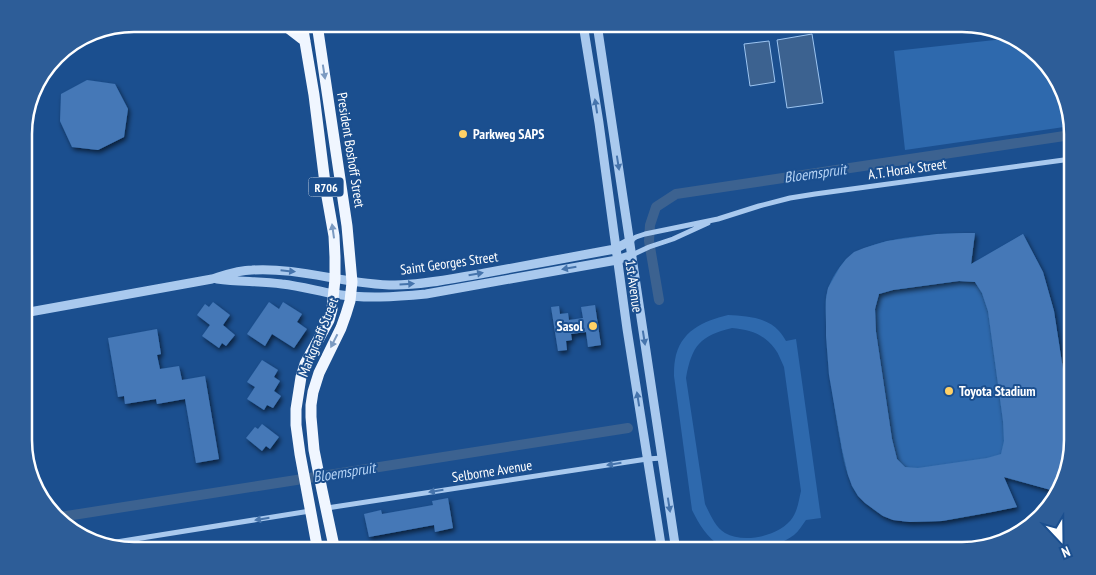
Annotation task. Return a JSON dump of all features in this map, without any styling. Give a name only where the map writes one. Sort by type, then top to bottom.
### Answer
[{"type":"main road","points":[[293,32],[305,42]]},
{"type":"main road","name":"President Boshoff Street","points":[[303,32],[334,236],[335,279]]},
{"type":"main road","name":"President Boshoff Street","points":[[320,32],[347,226],[352,282]]},
{"type":"main road","name":"Markgraaff Street","points":[[316,542],[300,454],[296,417],[297,398],[305,364],[329,320],[335,279]]},
{"type":"main road","name":"Markgraaff Street","points":[[333,542],[314,450],[311,417],[313,392],[319,373],[346,314],[352,282]]},
{"type":"street","name":"1st Avenue","points":[[584,32],[599,123],[615,249],[661,542]]},
{"type":"street","name":"1st Avenue","points":[[599,34],[675,542]]},
{"type":"street","name":"A.T. Horak Street","points":[[632,255],[718,219],[790,198],[1064,160]]},
{"type":"street","name":"A.T. Horak Street","points":[[630,242],[636,237],[645,234],[718,219]]},
{"type":"street","name":"Saint Georges Street","points":[[32,311],[212,279],[240,271],[291,271],[352,282],[396,285],[428,283],[615,249],[630,242]]},
{"type":"street","name":"Saint Georges Street","points":[[212,279],[281,284],[350,296],[396,297],[426,294],[617,260],[632,255]]},
{"type":"street","name":"Selborne Avenue","points":[[326,508],[662,458]]},
{"type":"street","points":[[119,542],[310,511]]},
{"type":"shaded area","points":[[812,34],[823,103],[787,108],[777,40]]},
{"type":"shaded area","points":[[998,40],[1007,43],[1029,58],[1046,78],[1056,95],[1063,127],[905,150],[894,51]]},
{"type":"shaded area","points":[[769,41],[775,82],[750,86],[744,44]]},
{"type":"shaded area","name":"Toyota Stadium","points":[[975,233],[972,264],[1023,234],[1043,272],[1054,311],[1064,376],[1064,440],[1062,460],[1050,490],[1004,478],[1017,507],[949,520],[912,522],[896,520],[877,513],[867,504],[855,488],[845,467],[829,368],[825,301],[833,277],[845,261],[855,253],[884,242],[935,234]]},
{"type":"shaded area","points":[[728,315],[755,318],[774,326],[786,341],[796,339],[821,518],[806,520],[794,535],[782,542],[715,542],[708,535],[692,510],[674,376],[675,362],[678,350],[687,335],[710,320]],"holes":[[[732,328],[750,331],[766,339],[776,351],[784,367],[801,491],[796,511],[787,524],[762,536],[742,538],[721,530],[705,504],[686,378],[691,357],[699,344],[705,339]]]},
{"type":"building","points":[[87,80],[115,84],[128,109],[124,137],[98,150],[72,147],[60,121],[61,94]]},
{"type":"building","name":"Toyota Stadium","points":[[975,233],[971,264],[1023,234],[1043,272],[1054,311],[1064,376],[1064,440],[1062,460],[1051,490],[1004,477],[1017,507],[942,521],[910,522],[893,520],[883,516],[858,496],[848,475],[829,375],[826,299],[828,288],[846,259],[854,252],[887,241],[937,234]],"holes":[[[959,281],[975,282],[982,293],[988,311],[1003,421],[1004,441],[1001,454],[987,458],[918,468],[905,467],[897,459],[892,439],[876,332],[875,309],[879,294],[893,290]]]},
{"type":"building","points":[[213,302],[230,315],[223,325],[235,335],[226,346],[222,343],[219,348],[202,336],[210,325],[197,315],[205,304],[209,307]]},
{"type":"building","points":[[269,302],[279,309],[283,302],[302,314],[297,322],[307,329],[294,348],[272,334],[265,346],[247,334]]},
{"type":"building","points":[[595,305],[601,345],[588,347],[586,332],[571,334],[572,340],[566,341],[567,350],[558,351],[551,307],[559,306],[560,314],[568,313],[569,320],[583,318],[581,307]]},
{"type":"building","points":[[157,329],[161,354],[157,355],[160,369],[179,366],[182,380],[205,376],[219,459],[196,463],[185,399],[157,404],[156,399],[125,404],[124,396],[118,397],[108,338]]},
{"type":"building","points":[[262,360],[278,370],[274,377],[280,381],[274,391],[281,396],[273,408],[267,405],[264,410],[247,399],[255,387],[247,382]]},
{"type":"building","points":[[262,424],[279,437],[270,449],[266,446],[262,451],[246,438],[255,427],[258,429]]},
{"type":"building","points":[[448,498],[453,528],[435,532],[434,525],[369,537],[364,514],[381,510],[382,514],[433,505],[432,501]]},
{"type":"waterway","name":"Bloemspruit","points":[[659,300],[649,241],[650,225],[656,207],[676,194],[1064,136]]},
{"type":"waterway","name":"Bloemspruit","points":[[66,516],[628,428]]},
{"type":"place","name":"Parkweg SAPS","points":[[463,134]]},
{"type":"place","name":"Sasol","points":[[593,326]]},
{"type":"place","name":"Toyota Stadium","points":[[949,391]]}]
